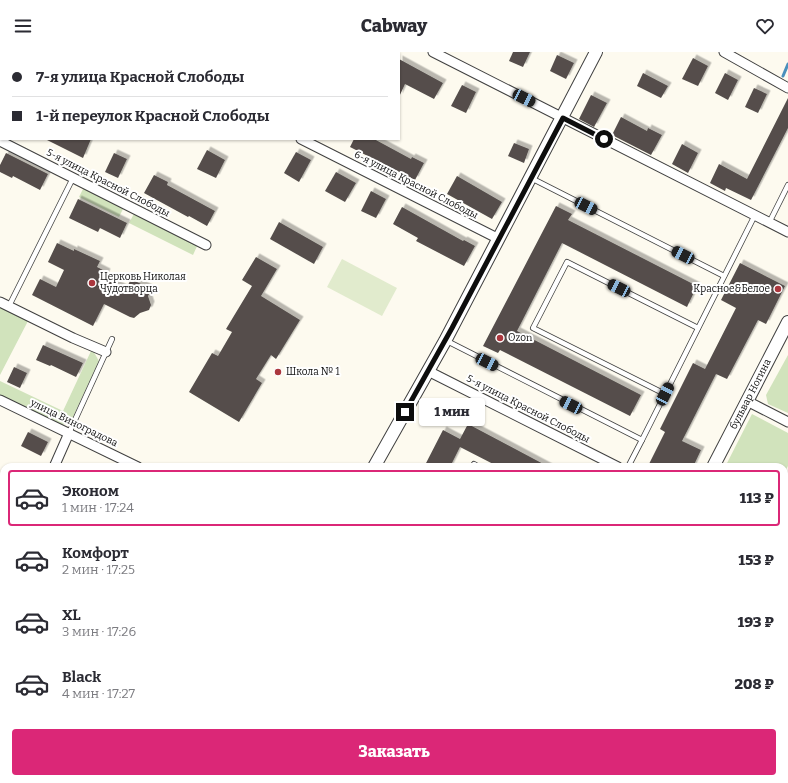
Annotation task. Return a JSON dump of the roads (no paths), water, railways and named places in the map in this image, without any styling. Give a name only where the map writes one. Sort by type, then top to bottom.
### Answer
[{"type":"street","points":[[433,52],[788,232]]},
{"type":"street","points":[[376,463],[445,341],[563,118],[596,52]]},
{"type":"street","points":[[724,52],[788,88]]},
{"type":"street","name":"6-я улица Красной Слободы","points":[[302,140],[499,239]]},
{"type":"street","name":"5-я улица Красной Слободы","points":[[0,141],[206,245]]},
{"type":"street","points":[[0,302],[73,338],[106,352]]},
{"type":"street","name":"бульвар Ногина","points":[[716,463],[788,322]]},
{"type":"street","name":"5-я улица Красной Слободы","points":[[428,371],[610,463]]},
{"type":"street","name":"улица Виноградова","points":[[0,400],[130,463]]},
{"type":"street","points":[[748,401],[788,422]]},
{"type":"street","points":[[56,463],[69,433]]},
{"type":"lane","points":[[9,306],[73,178]]},
{"type":"lane","points":[[531,178],[724,276]]},
{"type":"lane","points":[[769,222],[788,185]]},
{"type":"lane","points":[[630,463],[755,216]]},
{"type":"lane","points":[[665,394],[533,328],[553,288],[567,262],[698,328]]},
{"type":"lane","points":[[69,433],[112,339]]},
{"type":"lane","points":[[445,341],[642,440]]},
{"type":"waterway","points":[[783,76],[788,64]]},
{"type":"place","name":"Церковь Николая Чудотворца","points":[[92,283]]},
{"type":"place","name":"Красное&Белое","points":[[778,289]]},
{"type":"place","name":"Ozon","points":[[500,338]]},
{"type":"place","name":"Школа № 1","points":[[278,372]]}]
